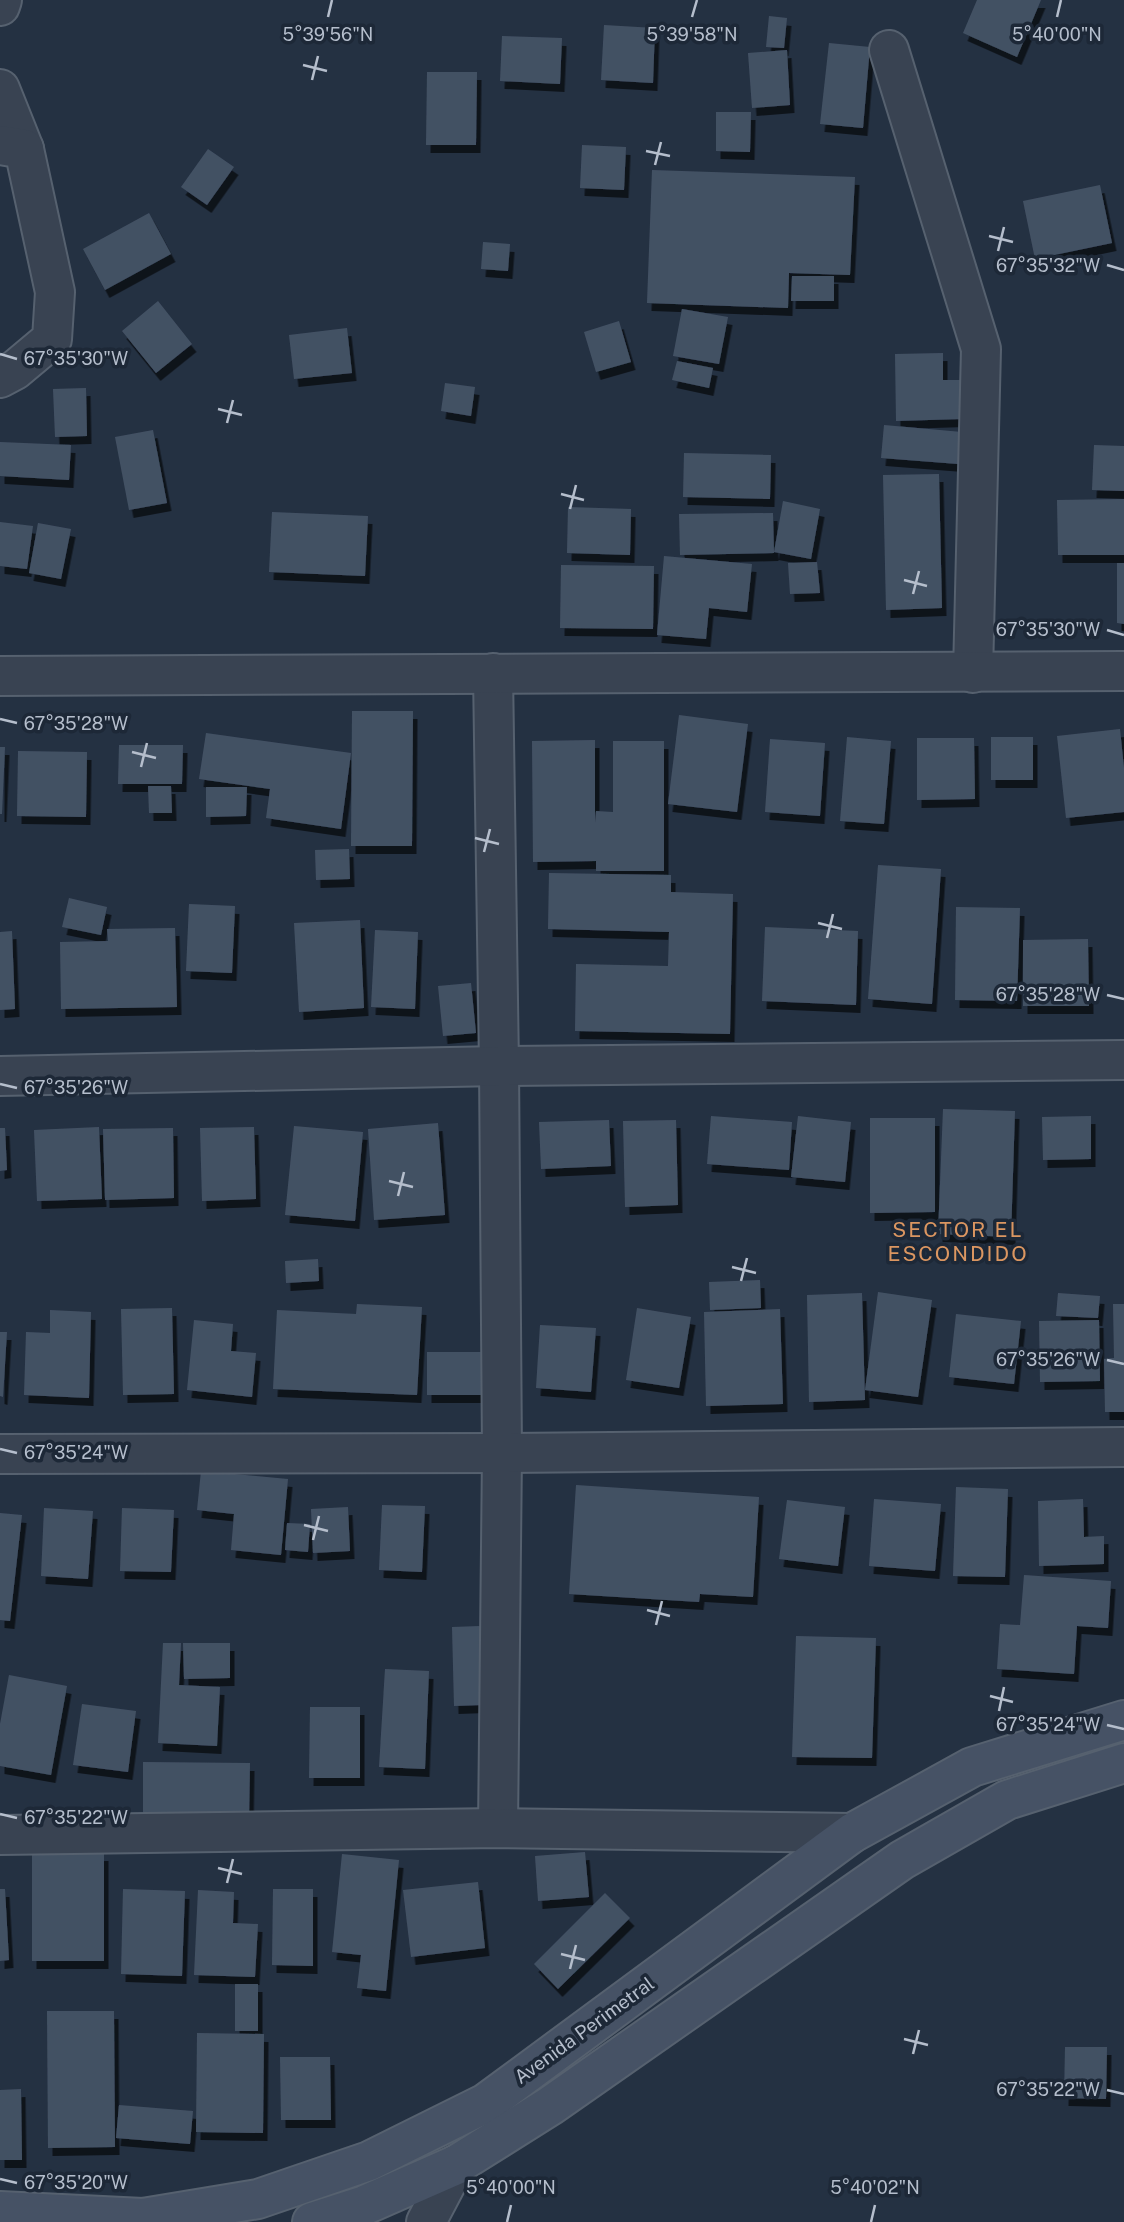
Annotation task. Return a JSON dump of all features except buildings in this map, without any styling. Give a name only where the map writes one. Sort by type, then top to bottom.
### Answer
[{"type":"main road","name":"Avenida Perimetral","points":[[0,2211],[143,2218],[258,2199],[369,2161],[486,2103],[852,1833],[972,1768],[1124,1720]]},
{"type":"main road","points":[[312,2222],[365,2205],[456,2165],[561,2099],[902,1860],[1007,1800],[1124,1763]]},
{"type":"street","points":[[0,6],[2,0]]},
{"type":"street","points":[[889,50],[981,349],[973,673]]},
{"type":"street","points":[[0,89],[12,147],[55,292],[52,339],[15,370],[0,378]]},
{"type":"street","points":[[0,676],[1124,671]]},
{"type":"street","points":[[493,673],[502,1453],[498,1828]]},
{"type":"street","points":[[0,1076],[499,1066],[1124,1059]]},
{"type":"street","points":[[0,1454],[502,1453],[1124,1447]]},
{"type":"street","points":[[0,1835],[498,1828],[852,1833]]},
{"type":"street","points":[[426,2222],[456,2165]]},
{"type":"district","name":"SECTOR EL ESCONDIDO","points":[[958,1241]]}]
